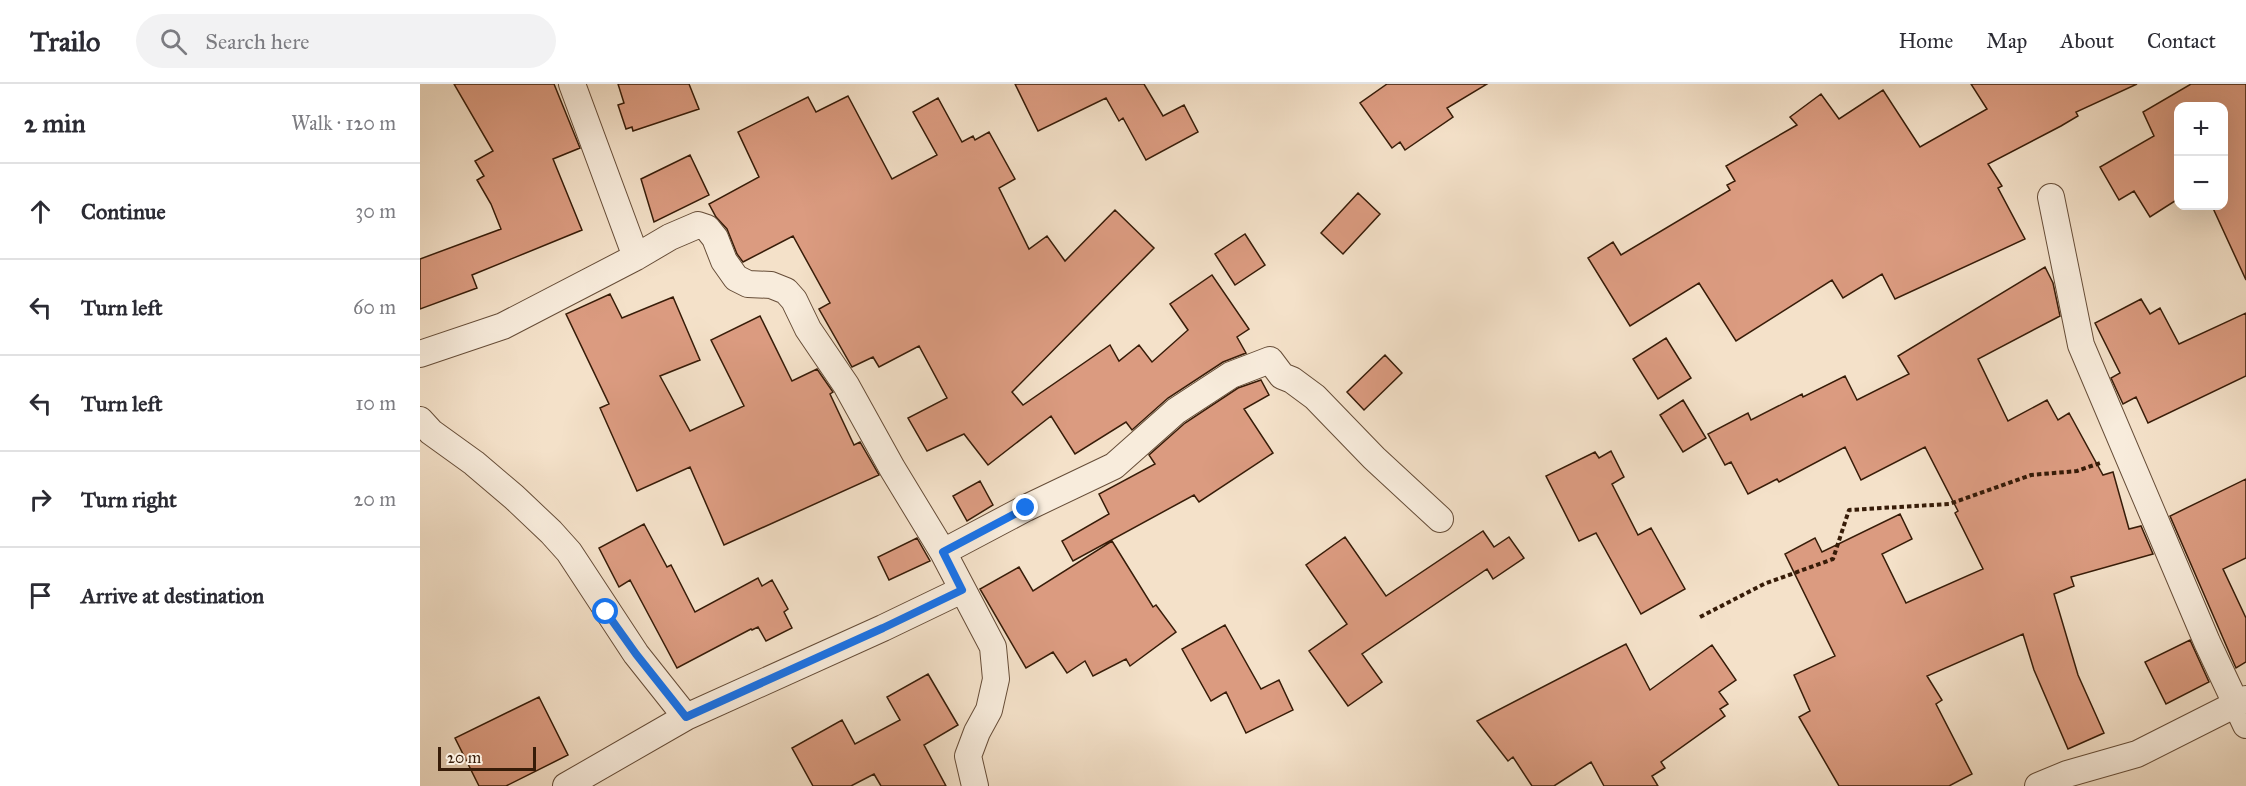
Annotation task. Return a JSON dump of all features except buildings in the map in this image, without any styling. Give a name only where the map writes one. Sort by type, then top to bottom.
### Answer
[{"type":"street","points":[[572,84],[636,257]]},
{"type":"street","points":[[2038,786],[2067,774],[2137,754],[2243,709],[2207,642],[2081,345],[2051,197]]},
{"type":"street","points":[[420,354],[503,326],[670,237],[698,225],[703,226],[715,238],[724,261],[736,278],[748,284],[771,285],[786,291],[794,300],[808,329],[846,385],[892,468],[943,552],[993,647],[996,679],[989,710],[968,756],[975,786]]},
{"type":"street","points":[[943,552],[1026,508],[1114,466],[1176,411],[1231,375],[1270,360],[1282,376],[1292,380],[1315,397],[1374,458],[1440,519]]},
{"type":"street","points":[[420,420],[431,432],[514,497],[569,552],[606,612],[686,717]]},
{"type":"street","points":[[566,786],[686,717],[962,590]]},
{"type":"path","points":[[1700,617],[1764,584],[1833,559],[1849,510],[1949,504],[2031,475],[2077,471],[2102,463],[2130,459]]},
{"type":"route","points":[[606,612],[686,717],[962,590],[943,552],[1026,508]]}]
